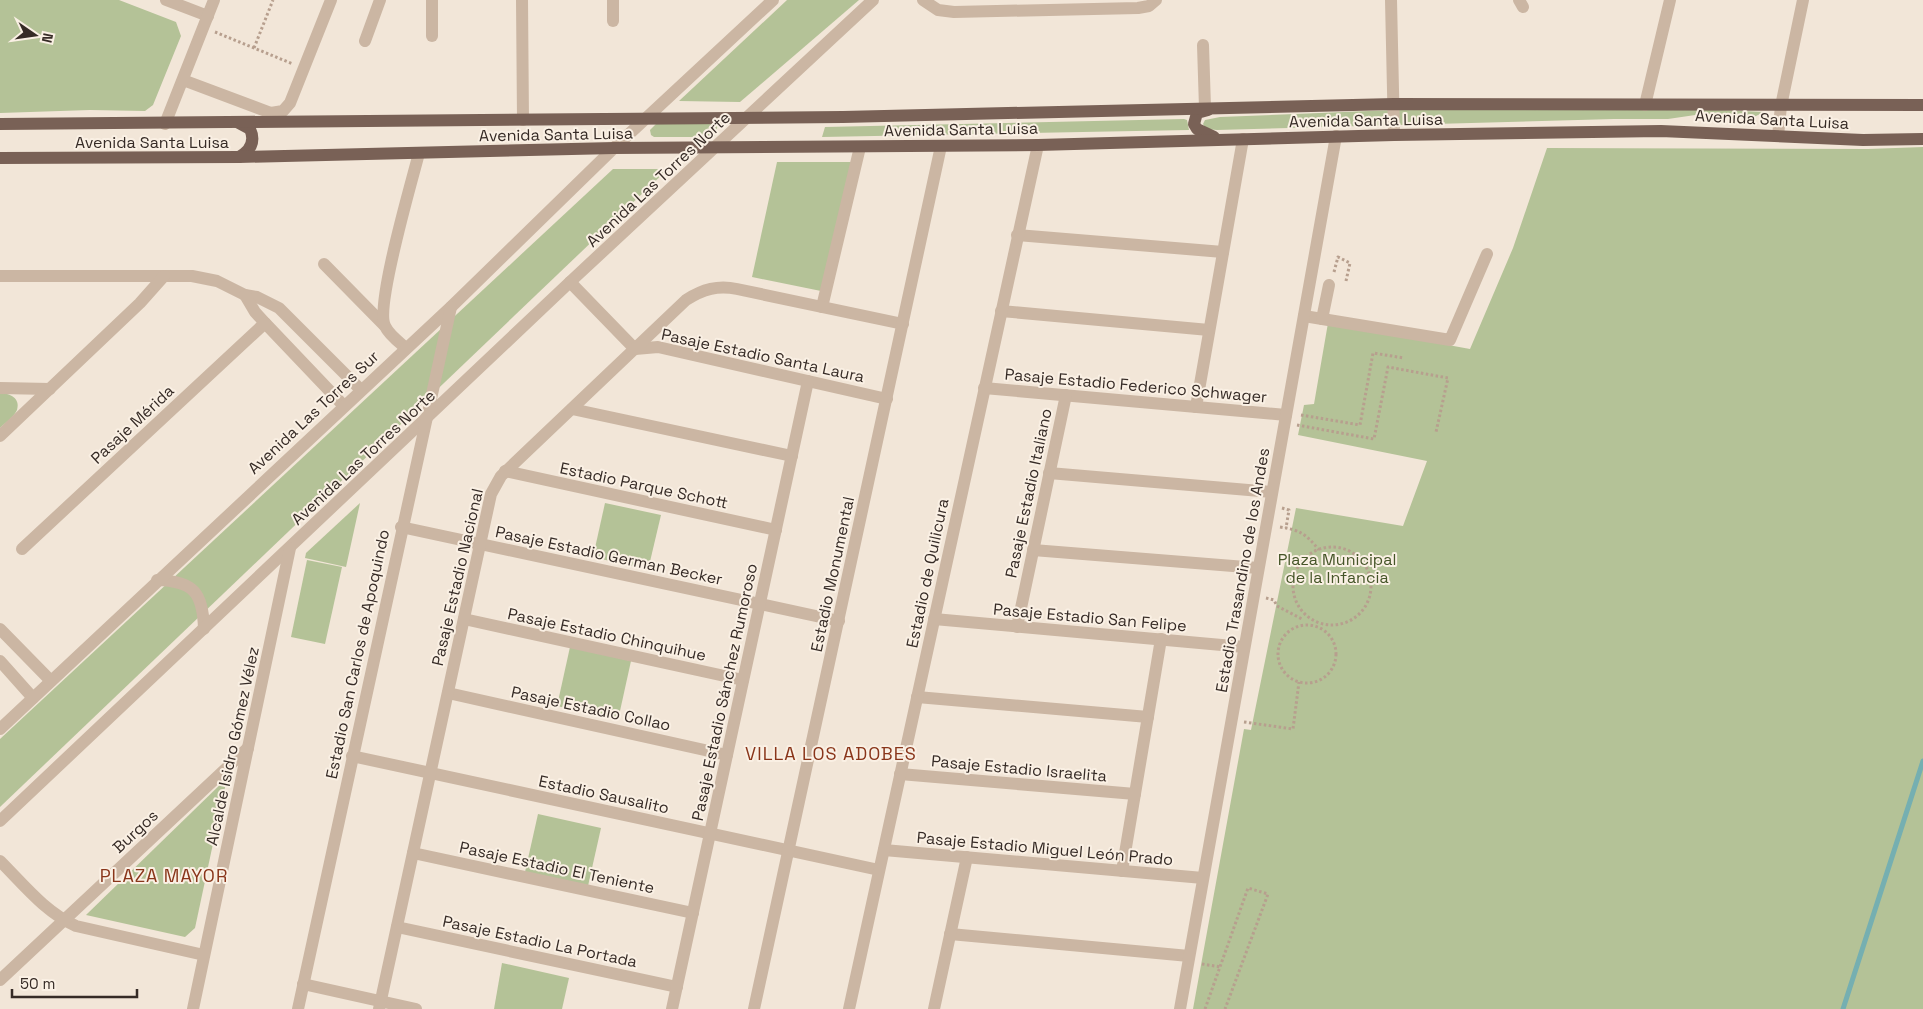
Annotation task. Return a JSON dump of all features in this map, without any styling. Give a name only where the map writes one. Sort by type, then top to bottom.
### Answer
[{"type":"main road","name":"Avenida Santa Luisa","points":[[0,124],[853,117],[1394,104],[1923,106]]},
{"type":"main road","points":[[1212,108],[1197,113],[1194,124],[1198,130],[1219,139]]},
{"type":"main road","points":[[237,122],[250,128],[253,142],[249,150],[238,158]]},
{"type":"main road","name":"Avenida Santa Luisa","points":[[0,158],[238,158],[614,148],[713,149],[1038,145],[1336,136],[1661,131],[1863,140],[1923,139]]},
{"type":"street","points":[[166,0],[205,22]]},
{"type":"street","points":[[165,124],[214,0]]},
{"type":"street","points":[[182,80],[271,113],[284,110],[290,103],[331,0]]},
{"type":"street","points":[[365,41],[380,0]]},
{"type":"street","points":[[432,0],[432,36]]},
{"type":"street","points":[[522,0],[523,120]]},
{"type":"street","points":[[613,0],[613,21]]},
{"type":"street","name":"Avenida Las Torres Sur","points":[[0,729],[157,580],[451,307],[614,148],[773,0]]},
{"type":"street","name":"Avenida Las Torres Norte","points":[[0,821],[570,282],[749,118],[873,0]]},
{"type":"street","points":[[923,0],[931,6],[946,12],[1138,8],[1149,6],[1156,0]]},
{"type":"street","points":[[1004,11],[1015,0]]},
{"type":"street","points":[[1392,0],[1394,135]]},
{"type":"street","points":[[1645,105],[1670,0]]},
{"type":"street","points":[[1778,136],[1781,106],[1803,0]]},
{"type":"street","points":[[1202,45],[1212,108]]},
{"type":"street","name":"Estadio Trasandino de los Andes","points":[[1180,1009],[1336,136]]},
{"type":"street","points":[[1196,407],[1243,139]]},
{"type":"street","name":"Estadio de Quilicura","points":[[849,1009],[1000,311],[1038,145]]},
{"type":"street","name":"Estadio Monumental","points":[[754,1009],[941,146]]},
{"type":"street","points":[[822,307],[860,147]]},
{"type":"street","points":[[384,325],[383,311],[386,282],[419,153]]},
{"type":"street","points":[[1017,235],[1223,252]]},
{"type":"street","points":[[1304,316],[1450,340],[1487,254]]},
{"type":"street","points":[[324,264],[406,348]]},
{"type":"street","points":[[0,276],[201,276],[217,281],[245,295],[257,297],[279,308],[361,390]]},
{"type":"street","points":[[0,436],[140,303],[164,276]]},
{"type":"street","points":[[570,282],[635,349]]},
{"type":"street","points":[[1322,319],[1329,285]]},
{"type":"street","name":"Pasaje Estadio Nacional","points":[[380,1005],[491,494],[497,482],[505,472],[686,300],[707,289],[732,288],[903,324]]},
{"type":"street","points":[[245,295],[255,312],[344,406]]},
{"type":"street","name":"Estadio San Carlos de Apoquindo","points":[[298,1009],[451,307]]},
{"type":"street","points":[[1000,311],[1209,330]]},
{"type":"street","name":"Pasaje Mérida","points":[[22,549],[265,323]]},
{"type":"street","name":"Pasaje Estadio Santa Laura","points":[[635,349],[658,348],[887,399]]},
{"type":"street","name":"Pasaje Estadio Sánchez Rumoroso","points":[[672,1009],[808,381]]},
{"type":"street","points":[[0,388],[50,388]]},
{"type":"street","name":"Pasaje Estadio Federico Schwager","points":[[984,388],[1196,407],[1285,419]]},
{"type":"street","name":"Pasaje Estadio Italiano","points":[[1017,627],[1066,395]]},
{"type":"street","points":[[572,409],[792,456]]},
{"type":"street","name":"Estadio Parque Schott","points":[[505,472],[776,530]]},
{"type":"street","points":[[1049,473],[1272,492]]},
{"type":"street","name":"Pasaje Estadio German Becker","points":[[402,527],[839,621]]},
{"type":"street","name":"Alcalde Isidro Gómez Vélez","points":[[193,1009],[290,548]]},
{"type":"street","points":[[1033,550],[1258,568]]},
{"type":"street","points":[[157,580],[184,584],[195,592],[201,604],[204,629]]},
{"type":"street","name":"Pasaje Estadio San Felipe","points":[[934,619],[1244,647]]},
{"type":"street","name":"Pasaje Estadio Chinquihue","points":[[464,620],[743,680]]},
{"type":"street","points":[[1,630],[50,681]]},
{"type":"street","points":[[1122,871],[1160,640]]},
{"type":"street","points":[[0,661],[33,698]]},
{"type":"street","name":"Pasaje Estadio Collao","points":[[448,693],[727,755]]},
{"type":"street","points":[[917,697],[1148,717]]},
{"type":"street","name":"Burgos","points":[[0,980],[248,748]]},
{"type":"street","name":"Estadio Sausalito","points":[[352,756],[879,870]]},
{"type":"street","name":"Pasaje Estadio Israelita","points":[[900,774],[1135,794]]},
{"type":"street","name":"Pasaje Estadio Miguel León Prado","points":[[884,850],[1203,878]]},
{"type":"street","name":"Pasaje Estadio El Teniente","points":[[413,853],[693,913]]},
{"type":"street","points":[[934,1009],[968,857]]},
{"type":"street","points":[[0,861],[48,909],[63,920],[89,930],[204,955]]},
{"type":"street","name":"Pasaje Estadio La Portada","points":[[397,927],[677,987]]},
{"type":"street","points":[[950,934],[1189,959]]},
{"type":"street","points":[[303,984],[380,1005],[416,1009]]},
{"type":"path","points":[[254,48],[273,0]]},
{"type":"path","points":[[205,22],[254,48],[304,68]]},
{"type":"path","points":[[1334,272],[1338,257],[1350,263],[1346,281]]},
{"type":"path","points":[[1302,415],[1360,425],[1373,353],[1404,358]]},
{"type":"path","points":[[1285,419],[1374,439],[1388,367],[1448,378],[1436,432]]},
{"type":"path","points":[[1266,525],[1300,532],[1309,538],[1319,550]]},
{"type":"path","points":[[1326,547],[1338,547],[1349,550],[1359,557],[1366,567],[1370,578],[1371,590],[1368,601],[1362,611],[1342,624],[1318,622],[1304,612],[1296,600],[1294,577],[1306,558],[1326,547]]},
{"type":"path","points":[[1254,596],[1274,600],[1277,606],[1302,618]]},
{"type":"path","points":[[1300,626],[1304,612]]},
{"type":"path","points":[[1326,632],[1330,624]]},
{"type":"path","points":[[1300,626],[1316,627],[1326,632],[1334,645],[1334,662],[1330,670],[1316,681],[1308,683],[1299,682],[1285,673],[1281,666],[1278,650],[1285,634],[1300,626]]},
{"type":"path","points":[[1231,720],[1293,729],[1299,682]]},
{"type":"path","points":[[1206,1009],[1248,888],[1268,894],[1225,1009]]},
{"type":"path","points":[[1189,959],[1221,967]]},
{"type":"green space","points":[[0,0],[119,0],[176,22],[181,36],[153,105],[145,111],[90,110],[0,113]]},
{"type":"green space","points":[[787,0],[859,0],[740,102],[679,101]]},
{"type":"green space","points":[[1418,109],[1719,110],[1764,112],[1754,117],[1702,114],[1668,119],[1217,130],[1206,129],[1203,124],[1205,120],[1220,117]]},
{"type":"green space","points":[[1187,120],[1189,130],[822,137],[825,127]]},
{"type":"green space","points":[[657,123],[718,124],[715,136],[654,137],[651,135],[650,130]]},
{"type":"green space","name":"Plaza Municipal de la Infancia","points":[[1923,147],[1923,1009],[1193,1009],[1244,729],[1251,730],[1296,508],[1403,526],[1427,461],[1298,435],[1304,405],[1314,404],[1328,323],[1470,349],[1513,248],[1547,148],[1868,149]]},
{"type":"green space","points":[[777,162],[851,162],[821,291],[752,277]]},
{"type":"green space","points":[[613,169],[668,169],[0,807],[0,739]]},
{"type":"green space","points":[[0,393],[7,394],[16,399],[18,406],[14,415],[0,428]]},
{"type":"green space","points":[[360,503],[346,567],[305,558],[306,553]]},
{"type":"green space","points":[[605,503],[661,515],[648,570],[593,557]]},
{"type":"green space","points":[[307,560],[342,567],[325,644],[291,637]]},
{"type":"green space","points":[[570,647],[631,661],[618,720],[557,706]]},
{"type":"green space","points":[[227,778],[195,928],[185,937],[86,915]]},
{"type":"green space","points":[[538,814],[601,828],[588,886],[525,872]]},
{"type":"green space","points":[[502,963],[569,978],[562,1009],[494,1009]]},
{"type":"waterway","points":[[1843,1009],[1923,761]]},
{"type":"district","name":"VILLA LOS ADOBES","points":[[831,754]]},
{"type":"district","name":"PLAZA MAYOR","points":[[164,876]]}]
